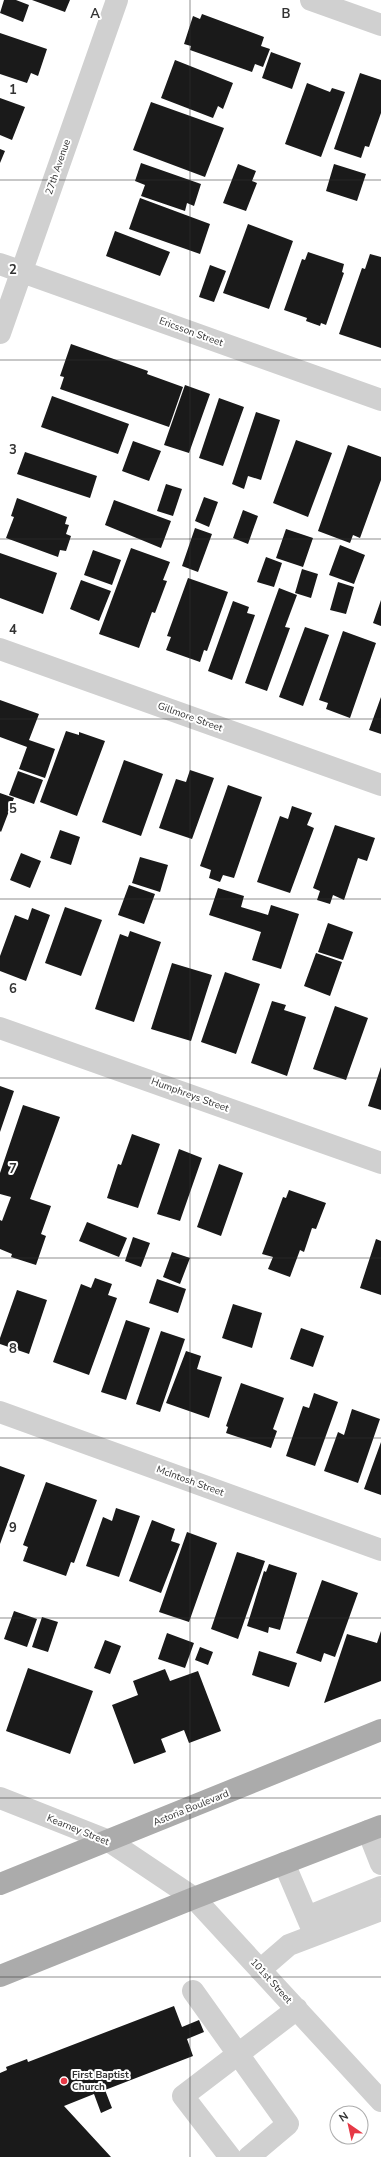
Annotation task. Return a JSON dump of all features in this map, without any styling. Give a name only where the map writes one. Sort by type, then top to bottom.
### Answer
[{"type":"main road","name":"Astoria Boulevard","points":[[0,1884],[381,1730]]},
{"type":"main road","points":[[0,1976],[374,1828]]},
{"type":"street","name":"27th Avenue","points":[[0,333],[117,0]]},
{"type":"street","points":[[311,0],[381,24]]},
{"type":"street","name":"Ericsson Street","points":[[0,264],[381,400]]},
{"type":"street","name":"Gillmore Street","points":[[0,649],[381,786]]},
{"type":"street","name":"Humphreys Street","points":[[0,1028],[381,1163]]},
{"type":"street","name":"McIntosh Street","points":[[0,1412],[381,1550]]},
{"type":"street","name":"Kearney Street","points":[[0,1800],[109,1841],[153,1869]]},
{"type":"street","points":[[374,1828],[381,1864]]},
{"type":"street","points":[[284,1864],[311,1926]]},
{"type":"street","name":"101st Street","points":[[153,1869],[194,1898],[381,2101]]},
{"type":"street","points":[[260,1970],[311,1926],[381,1887]]},
{"type":"street","points":[[311,1926],[381,1910]]},
{"type":"street","points":[[193,1991],[237,2055],[288,2124],[249,2157]]},
{"type":"street","points":[[230,2157],[183,2096],[297,2009]]},
{"type":"building","points":[[4,0],[16,0],[29,5],[23,22],[0,13]]},
{"type":"building","points":[[32,0],[70,0],[65,12]]},
{"type":"building","points":[[202,14],[264,37],[261,46],[270,49],[263,67],[255,64],[252,72],[190,50],[191,46],[184,44],[193,16],[200,19]]},
{"type":"building","points":[[0,33],[47,49],[38,76],[31,73],[27,83],[0,74]]},
{"type":"building","points":[[271,52],[301,63],[292,89],[262,78]]},
{"type":"building","points":[[175,60],[233,83],[223,109],[218,106],[213,118],[161,98]]},
{"type":"building","points":[[360,73],[381,80],[381,113],[369,147],[365,146],[361,158],[334,149]]},
{"type":"building","points":[[307,83],[330,92],[332,88],[345,92],[321,157],[285,144]]},
{"type":"building","points":[[0,98],[25,107],[12,140],[0,135]]},
{"type":"building","points":[[151,102],[224,128],[205,177],[133,150]]},
{"type":"building","points":[[0,149],[5,151],[0,163]]},
{"type":"building","points":[[141,163],[201,184],[194,206],[187,203],[185,211],[141,196],[145,185],[135,181]]},
{"type":"building","points":[[238,164],[256,171],[252,181],[257,183],[246,211],[223,203]]},
{"type":"building","points":[[334,164],[366,174],[357,201],[326,191]]},
{"type":"building","points":[[140,198],[210,224],[200,254],[129,229]]},
{"type":"building","points":[[248,224],[293,241],[269,309],[223,293]]},
{"type":"building","points":[[115,231],[170,252],[160,276],[106,256]]},
{"type":"building","points":[[308,252],[344,264],[342,272],[344,273],[326,325],[321,323],[320,326],[306,321],[307,318],[284,310],[302,259],[305,260]]},
{"type":"building","points":[[370,254],[381,257],[381,348],[339,334],[362,268],[365,269]]},
{"type":"building","points":[[210,265],[226,271],[214,302],[199,297]]},
{"type":"building","points":[[71,344],[148,371],[147,374],[183,387],[169,427],[60,389],[64,377],[60,376]]},
{"type":"building","points":[[185,385],[210,394],[189,453],[164,445]]},
{"type":"building","points":[[52,396],[129,424],[118,454],[41,427]]},
{"type":"building","points":[[219,398],[244,407],[223,466],[199,458]]},
{"type":"building","points":[[256,412],[280,420],[261,480],[248,476],[244,489],[232,484]]},
{"type":"building","points":[[296,440],[332,453],[308,517],[273,503]]},
{"type":"building","points":[[133,441],[161,451],[149,481],[122,471]]},
{"type":"building","points":[[348,445],[381,457],[381,480],[360,538],[353,535],[350,543],[318,531]]},
{"type":"building","points":[[25,452],[97,476],[90,498],[17,474]]},
{"type":"building","points":[[166,484],[182,489],[173,516],[157,511]]},
{"type":"building","points":[[204,497],[218,502],[209,527],[195,521]]},
{"type":"building","points":[[17,498],[67,517],[65,524],[69,525],[66,534],[71,536],[66,551],[60,550],[58,557],[6,538],[14,517],[11,516]]},
{"type":"building","points":[[114,500],[171,521],[161,548],[105,525]]},
{"type":"building","points":[[243,510],[258,516],[248,544],[233,538]]},
{"type":"building","points":[[195,528],[212,534],[198,572],[182,566]]},
{"type":"building","points":[[286,529],[313,538],[303,567],[276,558]]},
{"type":"building","points":[[340,545],[365,555],[354,584],[329,575]]},
{"type":"building","points":[[131,548],[170,562],[163,580],[167,581],[155,613],[152,612],[139,648],[99,634]]},
{"type":"building","points":[[93,550],[121,560],[112,585],[84,575]]},
{"type":"building","points":[[0,553],[57,573],[43,614],[0,598]]},
{"type":"building","points":[[266,557],[282,563],[274,587],[257,582]]},
{"type":"building","points":[[302,569],[318,574],[311,598],[295,593]]},
{"type":"building","points":[[188,578],[228,592],[207,651],[204,650],[200,662],[166,650],[171,637],[167,636]]},
{"type":"building","points":[[81,580],[111,591],[99,621],[70,609]]},
{"type":"building","points":[[338,582],[354,587],[346,614],[330,610]]},
{"type":"building","points":[[279,588],[297,595],[285,627],[290,628],[267,691],[245,683]]},
{"type":"building","points":[[381,600],[381,626],[373,623]]},
{"type":"building","points":[[233,601],[249,607],[247,613],[255,615],[232,680],[208,671]]},
{"type":"building","points":[[305,627],[329,635],[303,706],[279,697]]},
{"type":"building","points":[[343,631],[376,643],[350,718],[326,709],[328,703],[319,700]]},
{"type":"building","points":[[381,697],[381,734],[369,730]]},
{"type":"building","points":[[0,700],[39,714],[29,740],[55,749],[45,778],[19,769],[27,747],[0,737]]},
{"type":"building","points":[[66,731],[79,735],[79,732],[105,741],[77,816],[40,802]]},
{"type":"building","points":[[124,760],[163,774],[141,836],[102,822]]},
{"type":"building","points":[[190,770],[214,778],[192,839],[159,828],[176,779],[186,782]]},
{"type":"building","points":[[18,771],[43,780],[34,804],[9,795]]},
{"type":"building","points":[[228,785],[262,797],[234,878],[223,875],[220,882],[209,878],[211,870],[200,866]]},
{"type":"building","points":[[0,793],[14,798],[1,832],[0,831]]},
{"type":"building","points":[[292,806],[312,813],[307,825],[314,828],[290,893],[257,882],[280,816],[288,819]]},
{"type":"building","points":[[335,825],[375,838],[367,861],[358,858],[344,900],[333,895],[330,904],[317,900],[320,891],[313,888]]},
{"type":"building","points":[[60,830],[80,837],[71,865],[50,858]]},
{"type":"building","points":[[21,853],[41,861],[30,888],[10,880]]},
{"type":"building","points":[[140,857],[168,865],[160,892],[132,883]]},
{"type":"building","points":[[129,885],[155,894],[144,924],[118,915]]},
{"type":"building","points":[[218,888],[244,896],[241,907],[268,915],[271,905],[299,914],[281,969],[252,960],[261,932],[209,915]]},
{"type":"building","points":[[65,907],[102,920],[81,976],[45,963]]},
{"type":"building","points":[[32,908],[50,915],[26,981],[0,971],[0,956],[15,915],[28,920]]},
{"type":"building","points":[[328,923],[353,932],[343,960],[318,952]]},
{"type":"building","points":[[130,931],[161,942],[134,1022],[95,1009],[120,934],[128,937]]},
{"type":"building","points":[[316,953],[342,962],[330,996],[304,986]]},
{"type":"building","points":[[172,963],[212,975],[191,1041],[151,1029]]},
{"type":"building","points":[[225,972],[260,984],[236,1054],[201,1042]]},
{"type":"building","points":[[272,1001],[286,1005],[284,1010],[306,1017],[287,1076],[251,1063]]},
{"type":"building","points":[[335,1006],[368,1018],[346,1080],[313,1069]]},
{"type":"building","points":[[381,1067],[381,1110],[368,1106]]},
{"type":"building","points":[[0,1086],[14,1091],[0,1132]]},
{"type":"building","points":[[23,1105],[60,1117],[30,1199],[51,1206],[41,1234],[46,1236],[36,1265],[11,1257],[12,1254],[0,1249],[0,1220],[2,1221],[11,1197],[0,1194],[0,1173]]},
{"type":"building","points":[[132,1134],[160,1144],[138,1208],[107,1198],[118,1164],[121,1165]]},
{"type":"building","points":[[179,1149],[202,1158],[180,1221],[157,1214]]},
{"type":"building","points":[[219,1164],[243,1173],[221,1236],[197,1227]]},
{"type":"building","points":[[289,1190],[326,1203],[316,1229],[312,1228],[304,1252],[300,1250],[290,1277],[268,1269],[273,1257],[262,1254],[283,1197],[286,1198]]},
{"type":"building","points":[[87,1222],[127,1238],[119,1257],[79,1241]]},
{"type":"building","points":[[133,1237],[150,1243],[141,1267],[125,1261]]},
{"type":"building","points":[[376,1239],[381,1241],[381,1295],[360,1288]]},
{"type":"building","points":[[172,1252],[190,1258],[180,1284],[163,1277]]},
{"type":"building","points":[[95,1278],[112,1284],[108,1295],[117,1298],[89,1375],[53,1362],[81,1284],[91,1288]]},
{"type":"building","points":[[157,1279],[186,1289],[178,1313],[149,1303]]},
{"type":"building","points":[[17,1290],[47,1300],[29,1354],[0,1344],[0,1338]]},
{"type":"building","points":[[233,1304],[262,1313],[252,1348],[222,1338]]},
{"type":"building","points":[[126,1320],[150,1328],[126,1400],[101,1392]]},
{"type":"building","points":[[301,1328],[324,1336],[313,1367],[290,1359]]},
{"type":"building","points":[[161,1331],[185,1339],[160,1412],[136,1404]]},
{"type":"building","points":[[186,1351],[201,1356],[197,1369],[222,1377],[209,1418],[166,1403]]},
{"type":"building","points":[[241,1383],[284,1398],[273,1429],[277,1431],[271,1448],[226,1433],[228,1427],[226,1426]]},
{"type":"building","points":[[314,1393],[338,1402],[315,1466],[286,1456],[303,1406],[309,1408]]},
{"type":"building","points":[[352,1409],[380,1419],[358,1483],[324,1471],[338,1432],[344,1435]]},
{"type":"building","points":[[381,1442],[381,1495],[364,1489]]},
{"type":"building","points":[[0,1466],[25,1475],[0,1544]]},
{"type":"building","points":[[46,1482],[97,1500],[74,1563],[71,1562],[66,1576],[23,1561],[28,1547],[23,1545]]},
{"type":"building","points":[[116,1508],[140,1516],[119,1577],[86,1566],[103,1517],[112,1521]]},
{"type":"building","points":[[152,1520],[175,1529],[171,1541],[180,1544],[161,1593],[129,1581]]},
{"type":"building","points":[[187,1532],[217,1543],[189,1622],[159,1612]]},
{"type":"building","points":[[237,1552],[265,1561],[238,1639],[211,1629]]},
{"type":"building","points":[[269,1564],[297,1573],[280,1630],[269,1627],[268,1633],[247,1626],[264,1571],[266,1572]]},
{"type":"building","points":[[322,1580],[358,1593],[335,1657],[324,1653],[321,1662],[296,1653]]},
{"type":"building","points":[[14,1611],[37,1619],[27,1647],[4,1639]]},
{"type":"building","points":[[42,1617],[58,1622],[48,1652],[32,1647]]},
{"type":"building","points":[[381,1631],[381,1681],[324,1703],[347,1634],[377,1643]]},
{"type":"building","points":[[167,1633],[194,1643],[185,1668],[158,1659]]},
{"type":"building","points":[[105,1640],[121,1646],[110,1674],[94,1668]]},
{"type":"building","points":[[200,1647],[213,1652],[208,1665],[195,1660]]},
{"type":"building","points":[[259,1651],[297,1663],[289,1687],[252,1675]]},
{"type":"building","points":[[28,1668],[93,1691],[70,1754],[6,1731]]},
{"type":"building","points":[[165,1669],[170,1681],[198,1671],[221,1731],[189,1743],[184,1730],[161,1739],[166,1752],[134,1764],[112,1705],[138,1695],[133,1681]]},
{"type":"building","name":"First Baptist Church","points":[[174,2006],[182,2027],[199,2020],[204,2032],[187,2039],[193,2056],[105,2090],[112,2108],[101,2113],[94,2094],[64,2106],[111,2157],[0,2157],[0,2073],[7,2070],[6,2067],[27,2059],[28,2062]]},
{"type":"place","name":"First Baptist Church","points":[[64,2081]]}]
